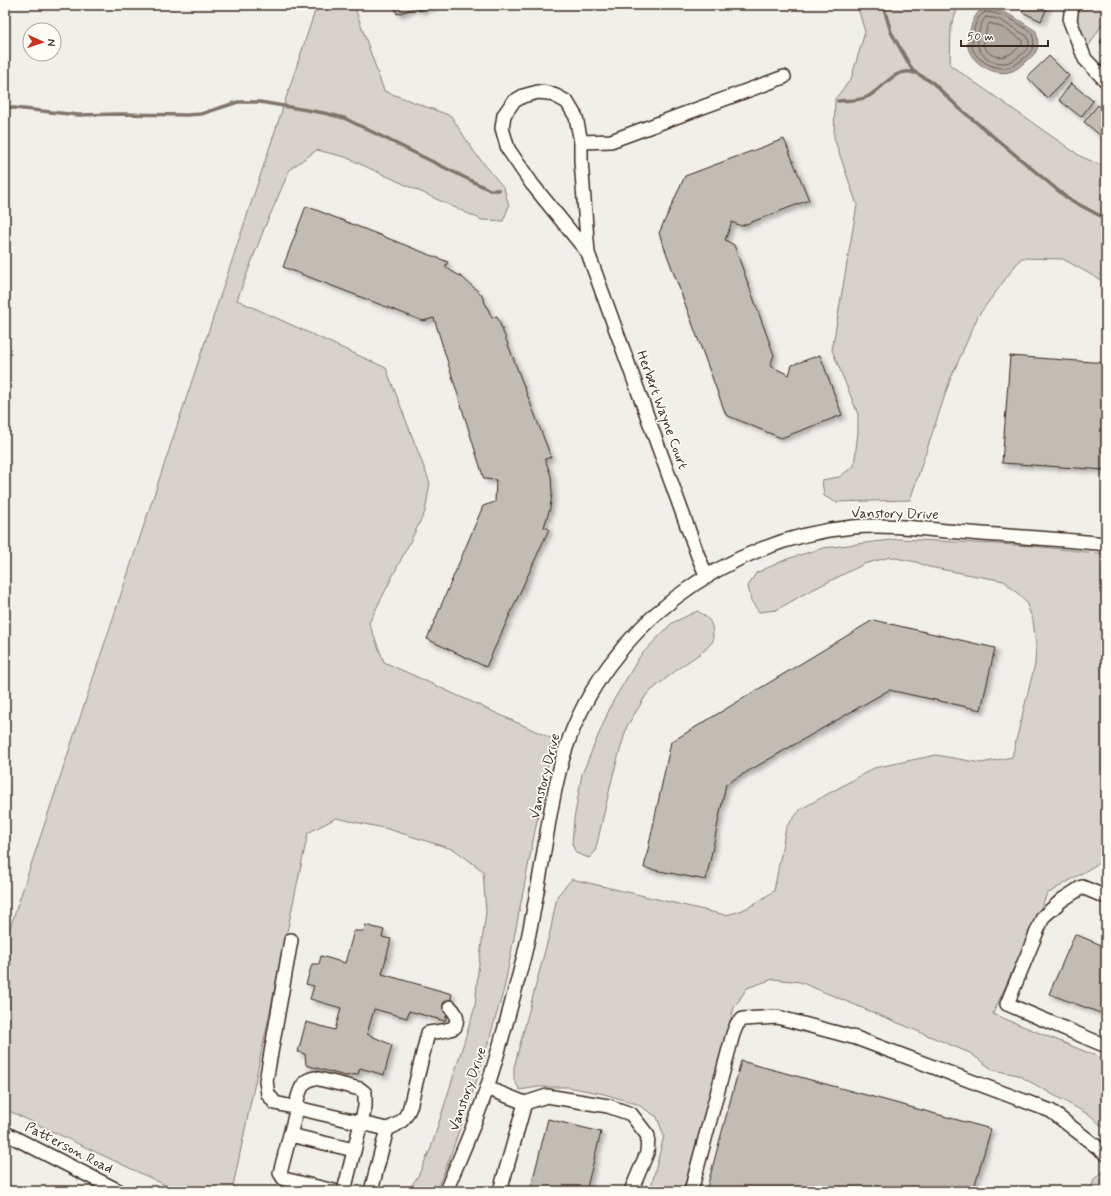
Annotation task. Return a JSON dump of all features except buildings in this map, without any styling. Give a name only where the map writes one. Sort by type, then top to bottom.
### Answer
[{"type":"street","points":[[1072,5],[1070,22],[1085,59],[1106,81]]},
{"type":"street","points":[[581,142],[611,142],[784,77]]},
{"type":"street","points":[[538,92],[548,93],[567,102],[576,117],[581,142],[588,253],[532,184],[508,149],[502,128],[504,115],[514,102],[523,96],[538,92]]},
{"type":"street","name":"Herbert Wayne Court","points":[[588,253],[698,556],[707,577]]},
{"type":"street","name":"Vanstory Drive","points":[[446,1191],[487,1088],[502,1039],[524,953],[557,781],[565,750],[586,703],[620,650],[636,632],[658,612],[685,591],[735,560],[765,547],[807,535],[850,528],[899,527],[1106,544]]},
{"type":"street","points":[[1106,897],[1082,887],[1062,900],[1043,917],[1007,1004],[1106,1046]]},
{"type":"street","points":[[291,940],[266,1081],[268,1094],[276,1102],[387,1129],[398,1125],[406,1117],[410,1107],[428,1034],[436,1031],[447,1031],[455,1027],[457,1019],[456,1013],[450,1008]]},
{"type":"street","points":[[691,1191],[732,1034],[737,1024],[743,1019],[777,1017],[856,1038],[1050,1111],[1106,1154]]},
{"type":"street","points":[[334,1191],[284,1179],[280,1173],[301,1086],[305,1082],[315,1078],[360,1089],[365,1093],[365,1107],[344,1191]]},
{"type":"street","points":[[487,1088],[525,1103],[547,1096],[608,1106],[631,1114],[648,1136],[647,1153],[631,1191]]},
{"type":"street","points":[[500,1191],[525,1103]]},
{"type":"street","points":[[371,1191],[387,1129]]},
{"type":"street","name":"Patterson Road","points":[[5,1133],[118,1191]]},
{"type":"street","points":[[290,1135],[354,1150]]},
{"type":"shaded area","points":[[317,5],[354,5],[384,91],[451,116],[475,153],[504,188],[509,206],[503,221],[482,220],[345,157],[317,150],[290,169],[264,229],[237,300],[386,368],[430,483],[425,512],[369,623],[384,662],[553,739],[504,989],[479,1074],[447,1165],[436,1191],[408,1191],[418,1176],[431,1148],[475,1007],[486,912],[483,871],[455,850],[388,829],[336,818],[308,833],[233,1186],[241,1191],[178,1191],[5,1109],[5,943]]},
{"type":"shaded area","points":[[857,5],[959,5],[951,26],[950,65],[1080,156],[1098,164],[1106,164],[1106,283],[1063,259],[1021,258],[978,316],[950,380],[910,500],[835,502],[824,496],[822,480],[839,477],[854,466],[858,432],[858,414],[832,350],[857,205],[834,138],[835,99],[851,79],[865,32]]},
{"type":"shaded area","points":[[1072,5],[1106,5],[1106,18],[1083,55]]},
{"type":"shaded area","points":[[899,539],[1033,546],[1106,554],[1106,859],[1047,894],[993,1014],[1106,1060],[1106,1130],[1091,1116],[1018,1075],[993,1070],[970,1053],[800,982],[773,979],[747,988],[734,1008],[683,1191],[650,1191],[664,1136],[657,1117],[637,1104],[604,1094],[568,1087],[538,1087],[520,1090],[514,1080],[514,1067],[551,928],[557,896],[572,879],[725,915],[739,911],[751,906],[774,891],[786,827],[801,809],[874,768],[936,755],[981,763],[1012,757],[1035,664],[1036,646],[1033,620],[1025,600],[1004,581],[929,567],[916,562],[890,557],[864,564],[776,610],[759,612],[751,601],[748,586],[756,573],[787,559],[823,548]]},
{"type":"shaded area","points":[[697,611],[706,617],[711,623],[713,630],[713,641],[705,650],[679,668],[647,694],[627,726],[613,775],[595,852],[589,858],[576,853],[572,844],[574,819],[582,774],[612,703],[640,656],[672,623]]},
{"type":"shaded area","points":[[1104,1171],[1106,1172],[1106,1191],[1091,1191],[1094,1179]]},
{"type":"water","points":[[982,8],[1004,12],[1036,31],[1038,44],[1036,52],[1032,57],[1014,70],[1003,73],[990,70],[978,63],[970,53],[968,43],[973,20]]},
{"type":"waterway","points":[[883,5],[891,32],[913,71],[933,83],[959,108],[1067,198],[1106,219]]},
{"type":"waterway","points":[[838,101],[857,100],[867,97],[895,76],[907,72],[914,73]]},
{"type":"waterway","points":[[5,107],[78,115],[187,115],[201,114],[238,102],[260,102],[344,118],[490,190],[499,190]]}]
